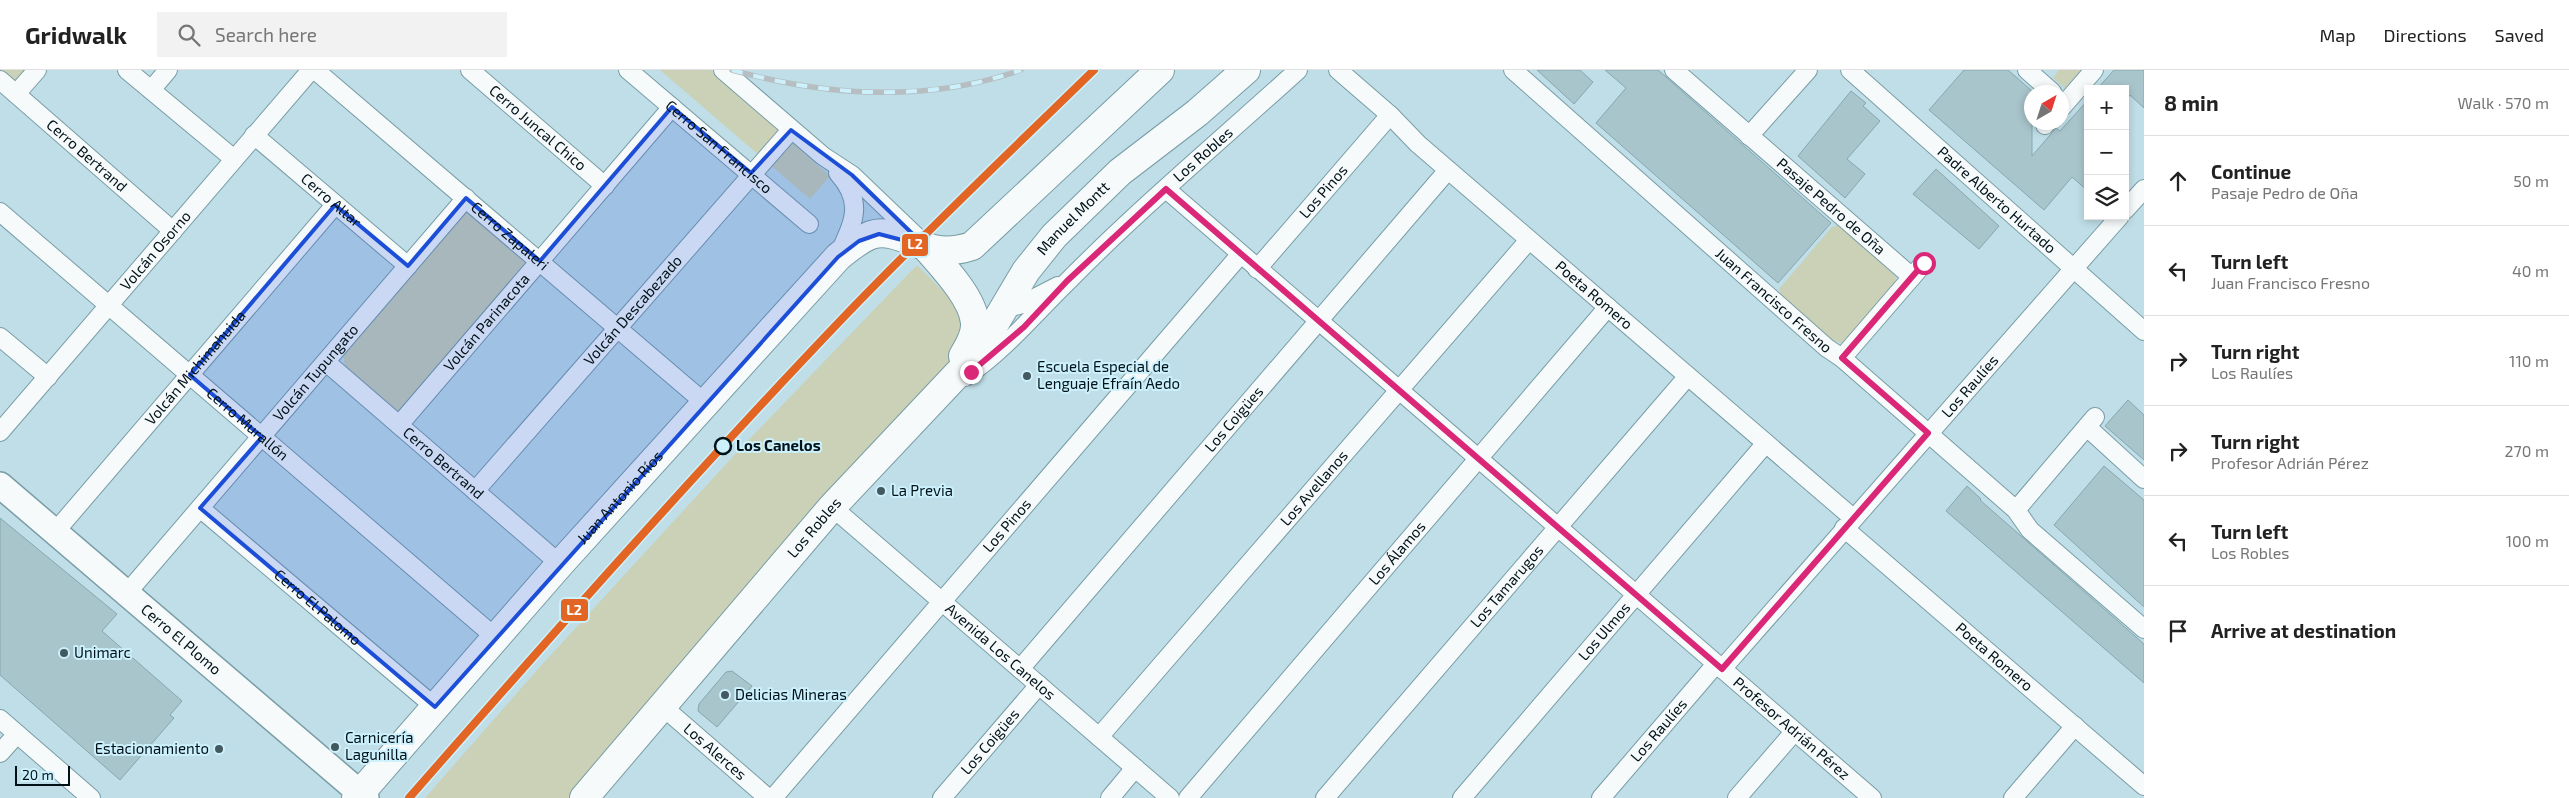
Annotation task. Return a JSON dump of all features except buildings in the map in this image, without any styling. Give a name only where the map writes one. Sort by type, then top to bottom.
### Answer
[{"type":"main road","points":[[915,242],[940,250],[954,250],[972,246],[980,241],[1160,70]]},
{"type":"main road","name":"Manuel Montt","points":[[934,398],[964,367],[985,340],[1038,254],[1071,218],[1120,172],[1197,113],[1246,70]]},
{"type":"main road","name":"Juan Antonio Ríos","points":[[361,796],[435,707],[560,564],[838,257],[859,241],[871,235],[886,233],[915,242]]},
{"type":"main road","points":[[915,242],[963,293],[982,306],[1003,309]]},
{"type":"main road","points":[[934,398],[964,354],[975,333],[974,317],[963,293]]},
{"type":"main road","name":"Los Robles","points":[[584,798],[832,507],[934,398]]},
{"type":"street","points":[[16,94],[37,70]]},
{"type":"street","points":[[127,70],[234,159]]},
{"type":"street","points":[[151,90],[168,70]]},
{"type":"street","name":"Volcán Osorno","points":[[0,432],[311,70]]},
{"type":"street","name":"Cerro Zapaleri","points":[[315,70],[705,403]]},
{"type":"street","name":"Cerro Juncal Chico","points":[[470,70],[605,186]]},
{"type":"street","name":"Cerro San Francisco","points":[[628,70],[810,224]]},
{"type":"street","points":[[723,70],[791,130],[823,156],[852,175],[913,231],[915,242]]},
{"type":"street","name":"Los Robles","points":[[934,398],[984,363],[1024,327],[1067,281],[1298,70]]},
{"type":"street","name":"Poeta Romero","points":[[1338,70],[1390,115],[1418,144],[1766,443],[1849,523],[2144,786]]},
{"type":"street","name":"Juan Francisco Fresno","points":[[1513,70],[1827,348],[1842,358],[2016,510],[2030,530],[2144,630]]},
{"type":"street","name":"Pasaje Pedro de Oña","points":[[1674,70],[1912,277]]},
{"type":"street","points":[[1749,136],[1808,70]]},
{"type":"street","name":"Padre Alberto Hurtado","points":[[1850,70],[2144,331]]},
{"type":"street","points":[[2027,70],[2043,85]]},
{"type":"street","points":[[2069,93],[2094,70]]},
{"type":"street","name":"Cerro Bertrand","points":[[0,80],[173,230]]},
{"type":"street","name":"Volcán Parinacota","points":[[399,425],[672,107]]},
{"type":"street","name":"Los Pinos","points":[[1257,269],[1390,115]]},
{"type":"street","name":"Volcán Descabezado","points":[[475,491],[751,173],[791,130]]},
{"type":"street","name":"Cerro Altar","points":[[254,136],[408,266]]},
{"type":"street","points":[[823,156],[851,190],[855,204],[853,224],[838,257]]},
{"type":"street","name":"Los Coigües","points":[[1020,669],[1448,170]]},
{"type":"street","name":"Profesor Adrián Pérez","points":[[1166,189],[1240,255],[1872,798]]},
{"type":"street","points":[[2129,206],[2144,189]]},
{"type":"street","name":"Volcán Tupungato","points":[[127,594],[466,198]]},
{"type":"street","name":"Volcán Michimahuida","points":[[56,532],[336,205]]},
{"type":"street","name":"Cerro Murallón","points":[[0,212],[495,638]]},
{"type":"street","name":"Los Raulíes","points":[[1601,798],[1849,523],[2117,220]]},
{"type":"street","name":"Los Avellanos","points":[[1099,737],[1530,240]]},
{"type":"street","name":"Los Pinos","points":[[773,798],[1240,255]]},
{"type":"street","points":[[1842,358],[1924,263]]},
{"type":"street","name":"Los Robles","points":[[1003,309],[1023,304],[1067,281]]},
{"type":"street","name":"Los Álamos","points":[[1188,798],[1608,307]]},
{"type":"street","points":[[0,336],[48,377]]},
{"type":"street","name":"Cerro Bertrand","points":[[326,362],[560,564]]},
{"type":"street","name":"Los Tamarugos","points":[[1325,798],[1688,376]]},
{"type":"street","points":[[2016,510],[2091,422],[2144,479]]},
{"type":"street","name":"Los Ulmos","points":[[1462,798],[1766,443]]},
{"type":"street","name":"Cerro El Plomo","points":[[0,485],[361,796]]},
{"type":"street","name":"Avenida Los Canelos","points":[[832,507],[1170,798]]},
{"type":"street","name":"Cerro El Palomo","points":[[200,508],[435,707]]},
{"type":"street","name":"Los Coigües","points":[[942,798],[1039,685]]},
{"type":"street","name":"Los Alerces","points":[[662,706],[768,798]]},
{"type":"street","points":[[0,719],[86,796]]},
{"type":"street","points":[[2013,798],[2075,726]]},
{"type":"street","points":[[1737,798],[1794,732]]},
{"type":"street","points":[[0,753],[17,734]]},
{"type":"street","points":[[1110,798],[1136,768]]},
{"type":"highlighted area","points":[[672,107],[751,173],[791,130],[852,175],[925,246],[879,234],[859,241],[838,257],[435,707],[200,508],[262,437],[190,375],[335,205],[408,266],[466,198],[540,261]]},
{"type":"green space","points":[[0,70],[27,70],[19,80],[9,81],[0,73]]},
{"type":"green space","points":[[660,70],[711,70],[830,176],[810,199]]},
{"type":"green space","points":[[2059,70],[2081,70],[2068,85],[2061,85],[2053,78]]},
{"type":"green space","points":[[471,211],[525,256],[525,267],[404,410],[393,410],[345,368],[343,353],[461,212]]},
{"type":"green space","points":[[1843,225],[1890,267],[1896,277],[1894,288],[1850,338],[1842,343],[1831,340],[1781,295],[1779,289],[1832,227]]},
{"type":"green space","points":[[917,265],[951,299],[971,330],[966,349],[572,798],[425,798],[538,669],[738,451]]},
{"type":"railway","points":[[732,70],[804,86],[876,92],[949,88],[985,81],[1021,70]]},
{"type":"transit line","name":"L2","points":[[409,798],[622,557],[785,379],[902,257],[1094,70]]},
{"type":"place","name":"Escuela Especial de Lenguaje Efraín Aedo","points":[[1027,376]]},
{"type":"place","name":"Los Canelos","points":[[723,446]]},
{"type":"place","name":"La Previa","points":[[881,491]]},
{"type":"place","name":"Unimarc","points":[[64,653]]},
{"type":"place","name":"Delicias Mineras","points":[[725,695]]},
{"type":"place","name":"Carnicería Lagunilla","points":[[335,747]]},
{"type":"place","name":"Estacionamiento","points":[[219,749]]},
{"type":"route","points":[[971,372],[984,363],[1024,327],[1067,281],[1166,189],[1722,669],[1928,433],[1842,358],[1924,263]]}]
